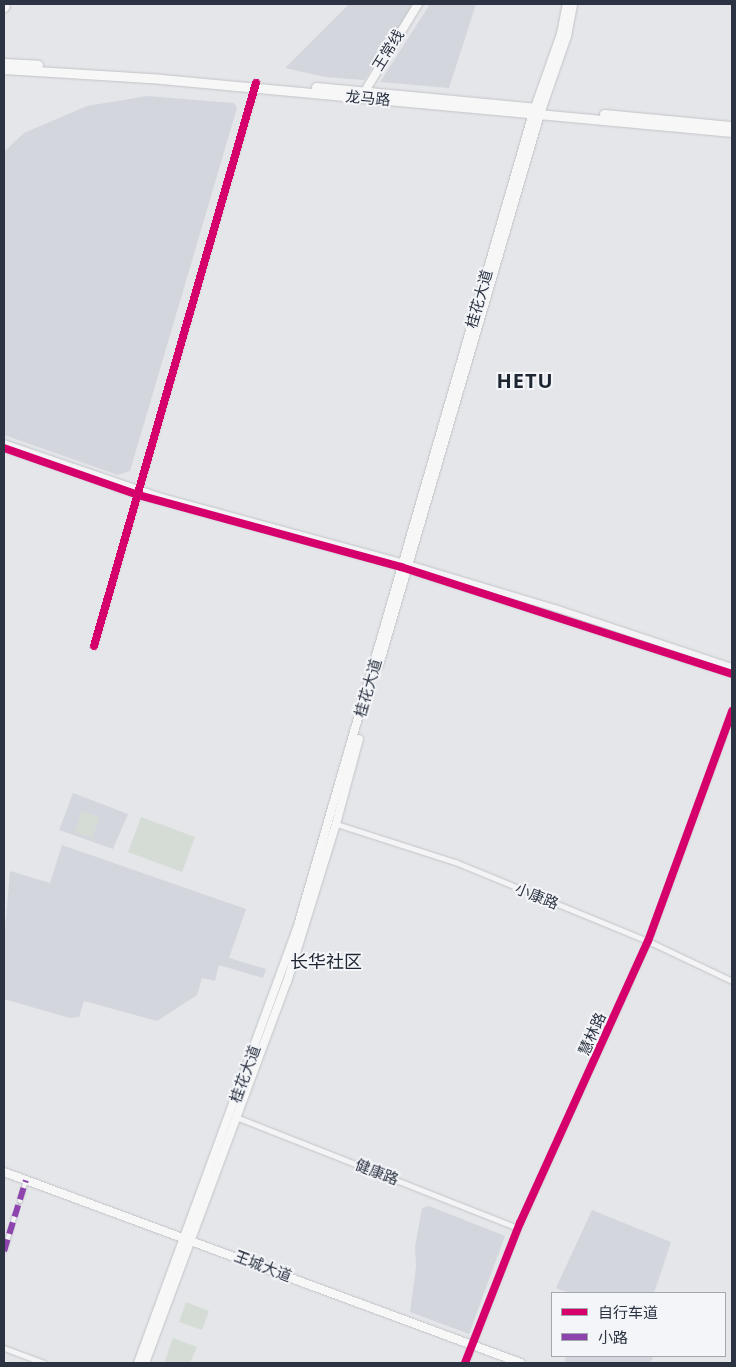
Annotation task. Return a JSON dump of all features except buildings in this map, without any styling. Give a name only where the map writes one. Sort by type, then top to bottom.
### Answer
[{"type":"main road","name":"王常线","points":[[362,94],[418,4]]},
{"type":"main road","name":"桂花大道","points":[[145,1363],[299,922],[561,34],[567,4]]},
{"type":"main road","name":"桂花大道","points":[[538,111],[567,36],[574,4]]},
{"type":"main road","name":"龙马路","points":[[4,63],[362,94],[732,132]]},
{"type":"main road","name":"龙马路","points":[[4,69],[256,85]]},
{"type":"main road","name":"龙马路","points":[[538,111],[732,126]]},
{"type":"main road","name":"桂花大道","points":[[138,1363],[188,1240],[287,982],[336,824],[404,566]]},
{"type":"main road","name":"王城大道","points":[[4,1172],[471,1347],[509,1363]]},
{"type":"main road","name":"王城大道","points":[[4,1176],[188,1240]]},
{"type":"main road","name":"王城大道","points":[[471,1347],[521,1363]]},
{"type":"street","points":[[94,646],[256,85]]},
{"type":"street","points":[[4,443],[138,492]]},
{"type":"street","points":[[4,448],[138,492],[555,608],[732,667]]},
{"type":"street","points":[[404,566],[732,674]]},
{"type":"street","name":"慧林路","points":[[465,1363],[518,1228],[648,941],[732,711]]},
{"type":"street","name":"小康路","points":[[336,824],[455,862],[648,941],[732,981]]},
{"type":"street","name":"健康路","points":[[236,1117],[518,1228]]},
{"type":"street","points":[[20,1201],[26,1180]]},
{"type":"street","points":[[4,1251],[15,1216]]},
{"type":"street","points":[[4,1348],[44,1363]]},
{"type":"shaded area","points":[[349,4],[414,4],[364,80],[325,77],[285,68]]},
{"type":"shaded area","points":[[430,4],[476,4],[449,88],[380,82]]},
{"type":"shaded area","points":[[147,96],[234,103],[237,108],[130,471],[118,475],[4,435],[4,152],[24,133],[87,106]]},
{"type":"shaded area","points":[[73,793],[128,814],[113,849],[59,830]]},
{"type":"shaded area","points":[[82,811],[99,817],[92,838],[75,832]]},
{"type":"shaded area","points":[[141,817],[195,837],[182,872],[128,852]]},
{"type":"shaded area","points":[[62,845],[246,909],[229,958],[266,969],[263,978],[219,965],[215,981],[202,978],[197,995],[157,1021],[84,1001],[79,1017],[70,1018],[4,999],[4,942],[10,871],[50,883]]},
{"type":"shaded area","points":[[429,1206],[505,1236],[469,1334],[410,1312],[416,1267],[415,1247],[422,1208]]},
{"type":"shaded area","points":[[592,1210],[671,1242],[654,1292],[566,1292],[556,1288]]},
{"type":"shaded area","points":[[186,1302],[209,1311],[202,1330],[179,1322]]},
{"type":"shaded area","points":[[173,1338],[197,1347],[190,1363],[164,1363]]},
{"type":"shaded area","points":[[566,1357],[653,1357],[650,1363],[564,1363]]},
{"type":"tunnel","points":[[15,1216],[20,1201]]},
{"type":"marked path","points":[[4,1251],[26,1180]]},
{"type":"cycle path","points":[[94,646],[256,83]]},
{"type":"cycle path","points":[[4,448],[138,495],[401,567],[732,674]]},
{"type":"cycle path","points":[[465,1363],[520,1223],[648,941],[732,711]]},
{"type":"district","name":"HETU","points":[[525,380]]},
{"type":"district","name":"长华社区","points":[[326,961]]}]
